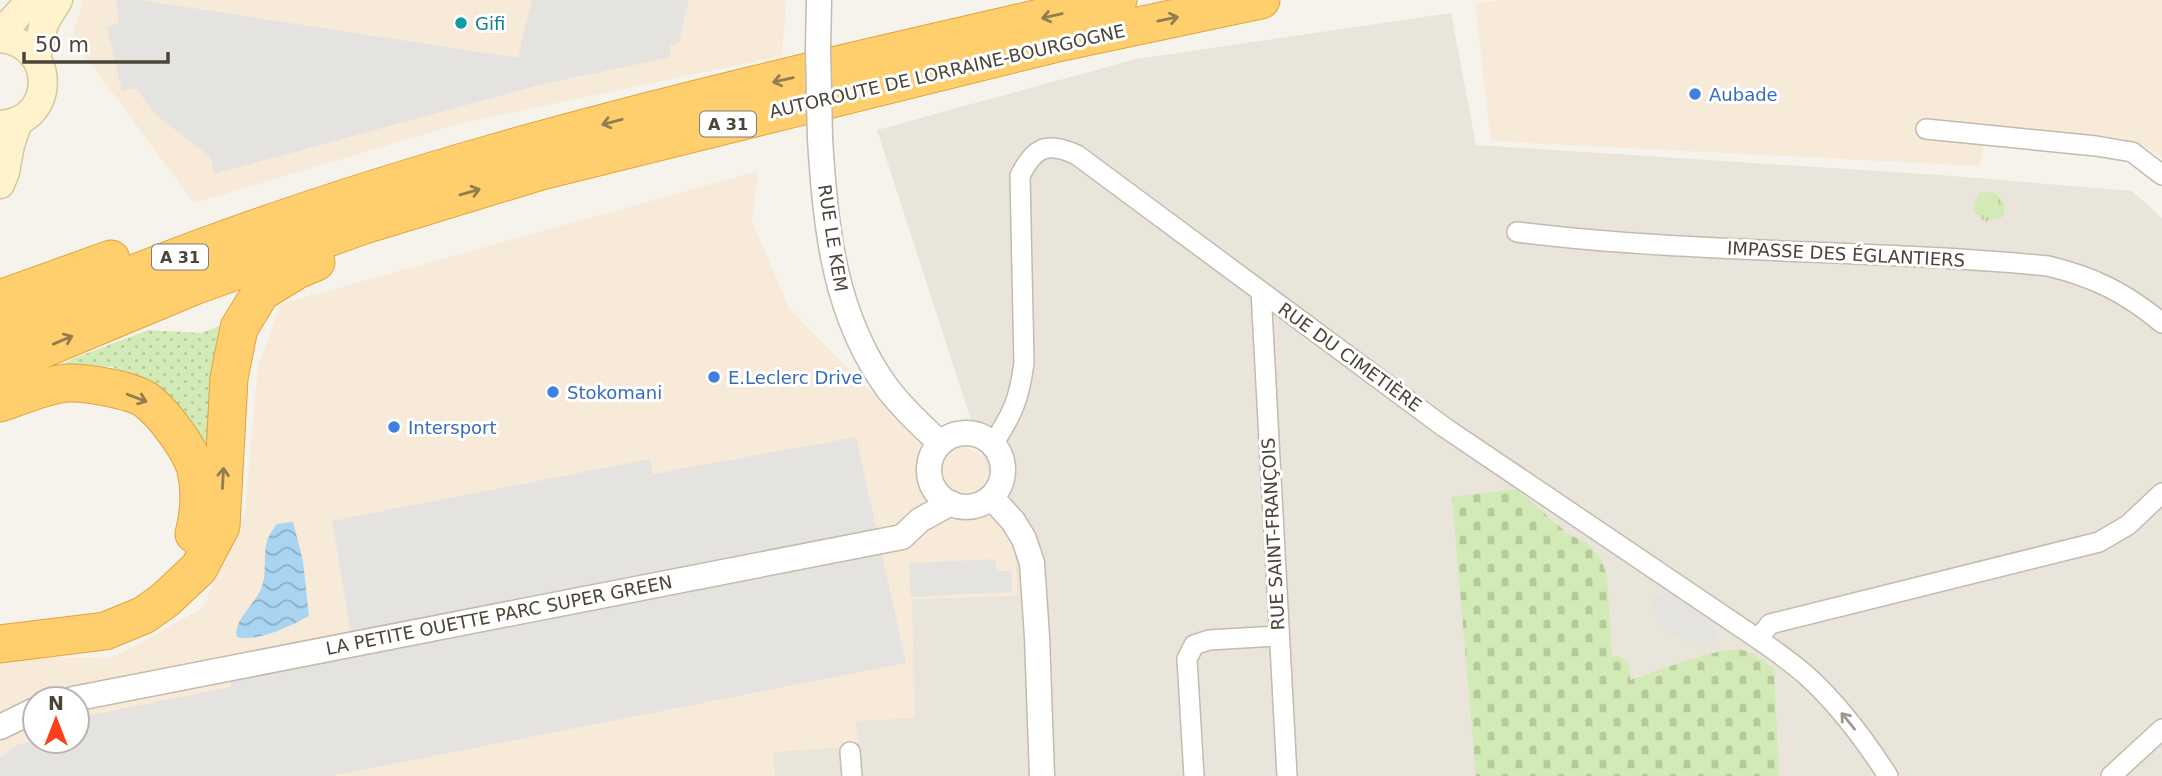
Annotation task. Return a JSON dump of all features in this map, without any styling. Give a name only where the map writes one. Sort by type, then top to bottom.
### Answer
[{"type":"highway","name":"AUTOROUTE DE LORRAINE-BOURGOGNE","points":[[0,331],[115,282],[232,237],[444,167],[678,104],[1118,0]]},
{"type":"highway","name":"AUTOROUTE DE LORRAINE-BOURGOGNE","points":[[0,367],[194,285],[405,212],[541,171],[1054,44],[1261,0]]},
{"type":"highway","points":[[0,299],[172,236],[323,188],[364,192]]},
{"type":"highway","points":[[0,644],[105,631],[145,615],[199,568],[220,526],[229,378],[239,328],[261,292],[297,270],[331,256],[405,212]]},
{"type":"highway","points":[[0,403],[66,383],[100,385],[145,399],[175,430],[196,469],[199,515],[190,554],[165,600]]},
{"type":"highway","points":[[0,627],[61,637]]},
{"type":"main road","points":[[0,184],[10,145],[9,123],[35,108],[40,97],[43,75],[36,58],[19,43],[0,36],[31,0]]},
{"type":"main road","points":[[36,58],[44,23],[58,0]]},
{"type":"street","name":"RUE LE KEM","points":[[819,0],[820,138],[828,230],[836,277],[846,310],[866,356],[889,390],[940,443]]},
{"type":"street","points":[[1926,130],[2096,146],[2132,152],[2162,175]]},
{"type":"street","name":"RUE DU CIMETIÈRE","points":[[993,444],[1011,417],[1020,392],[1024,363],[1020,176],[1029,158],[1042,150],[1059,147],[1077,155],[1494,462],[1758,639],[1805,674],[1831,700],[1888,776]]},
{"type":"street","name":"IMPASSE DES ÉGLANTIERS","points":[[1517,232],[1579,240],[1834,252],[2048,266],[2079,273],[2121,292],[2161,322]]},
{"type":"street","name":"RUE SAINT-FRANÇOIS","points":[[1261,291],[1287,776]]},
{"type":"street","points":[[973,433],[993,444],[1000,454],[1003,477],[999,488],[991,497],[972,506],[942,495],[930,476],[933,453],[940,443],[950,436],[973,433]]},
{"type":"street","points":[[1758,639],[1770,624],[2099,542],[2129,525],[2162,493]]},
{"type":"street","name":"LA PETITE OUETTE PARC SUPER GREEN","points":[[91,695],[902,537],[942,495]]},
{"type":"street","points":[[991,497],[1013,521],[1024,539],[1032,563],[1042,776]]},
{"type":"street","points":[[1194,776],[1187,659],[1194,645],[1209,640],[1278,636]]},
{"type":"street","points":[[0,727],[21,717]]},
{"type":"street","points":[[2111,776],[2162,729]]},
{"type":"street","points":[[850,752],[852,776]]},
{"type":"shaded area","points":[[83,0],[786,0],[782,56],[462,123],[194,203],[72,38]]},
{"type":"shaded area","points":[[116,0],[140,0],[518,58],[532,0],[689,0],[679,42],[670,46],[671,57],[539,85],[214,174],[211,158],[155,114],[136,88],[122,91],[107,26],[119,23]]},
{"type":"shaded area","points":[[1504,0],[2162,0],[2162,158],[2154,151],[2122,138],[1987,125],[1980,166],[1491,141],[1475,3]]},
{"type":"shaded area","points":[[1451,13],[1476,145],[1940,175],[2132,191],[2162,218],[2162,776],[775,776],[772,752],[857,746],[856,721],[912,599],[1017,595],[1015,538],[983,457],[877,130],[1136,59]]},
{"type":"shaded area","points":[[758,171],[752,221],[789,308],[866,387],[983,457],[1015,538],[1017,596],[912,599],[915,718],[856,721],[858,746],[773,752],[775,776],[0,776],[0,656],[112,658],[203,608],[245,512],[258,367],[281,304]]},
{"type":"shaded area","points":[[856,437],[906,663],[331,776],[0,776],[0,758],[19,744],[21,755],[91,755],[91,715],[231,687],[229,657],[351,634],[332,521],[650,459],[653,474]]},
{"type":"shaded area","points":[[996,559],[997,571],[1012,571],[1012,592],[911,597],[909,563]]},
{"type":"shaded area","points":[[1668,589],[1720,624],[1714,627],[1718,641],[1694,643],[1682,640],[1664,629],[1656,617],[1651,596],[1665,594]]},
{"type":"green space","points":[[1994,192],[2003,203],[2004,214],[2003,217],[1985,222],[1973,211],[1976,198],[1980,193]]},
{"type":"green space","points":[[222,325],[215,354],[211,439],[203,443],[187,417],[161,390],[113,367],[62,365],[148,330],[201,333]]},
{"type":"green space","points":[[1516,489],[1568,534],[1587,543],[1600,558],[1607,575],[1612,656],[1619,656],[1629,664],[1630,680],[1703,656],[1731,650],[1750,653],[1774,668],[1779,776],[1476,776],[1452,497]]},
{"type":"water","points":[[293,522],[303,561],[309,616],[264,635],[237,637],[238,625],[263,583],[265,550],[269,536],[277,524]]},
{"type":"place","name":"Gifi","points":[[461,23]]},
{"type":"place","name":"Aubade","points":[[1695,94]]},
{"type":"place","name":"E.Leclerc Drive","points":[[714,377]]},
{"type":"place","name":"Stokomani","points":[[553,392]]},
{"type":"place","name":"Intersport","points":[[394,427]]}]
